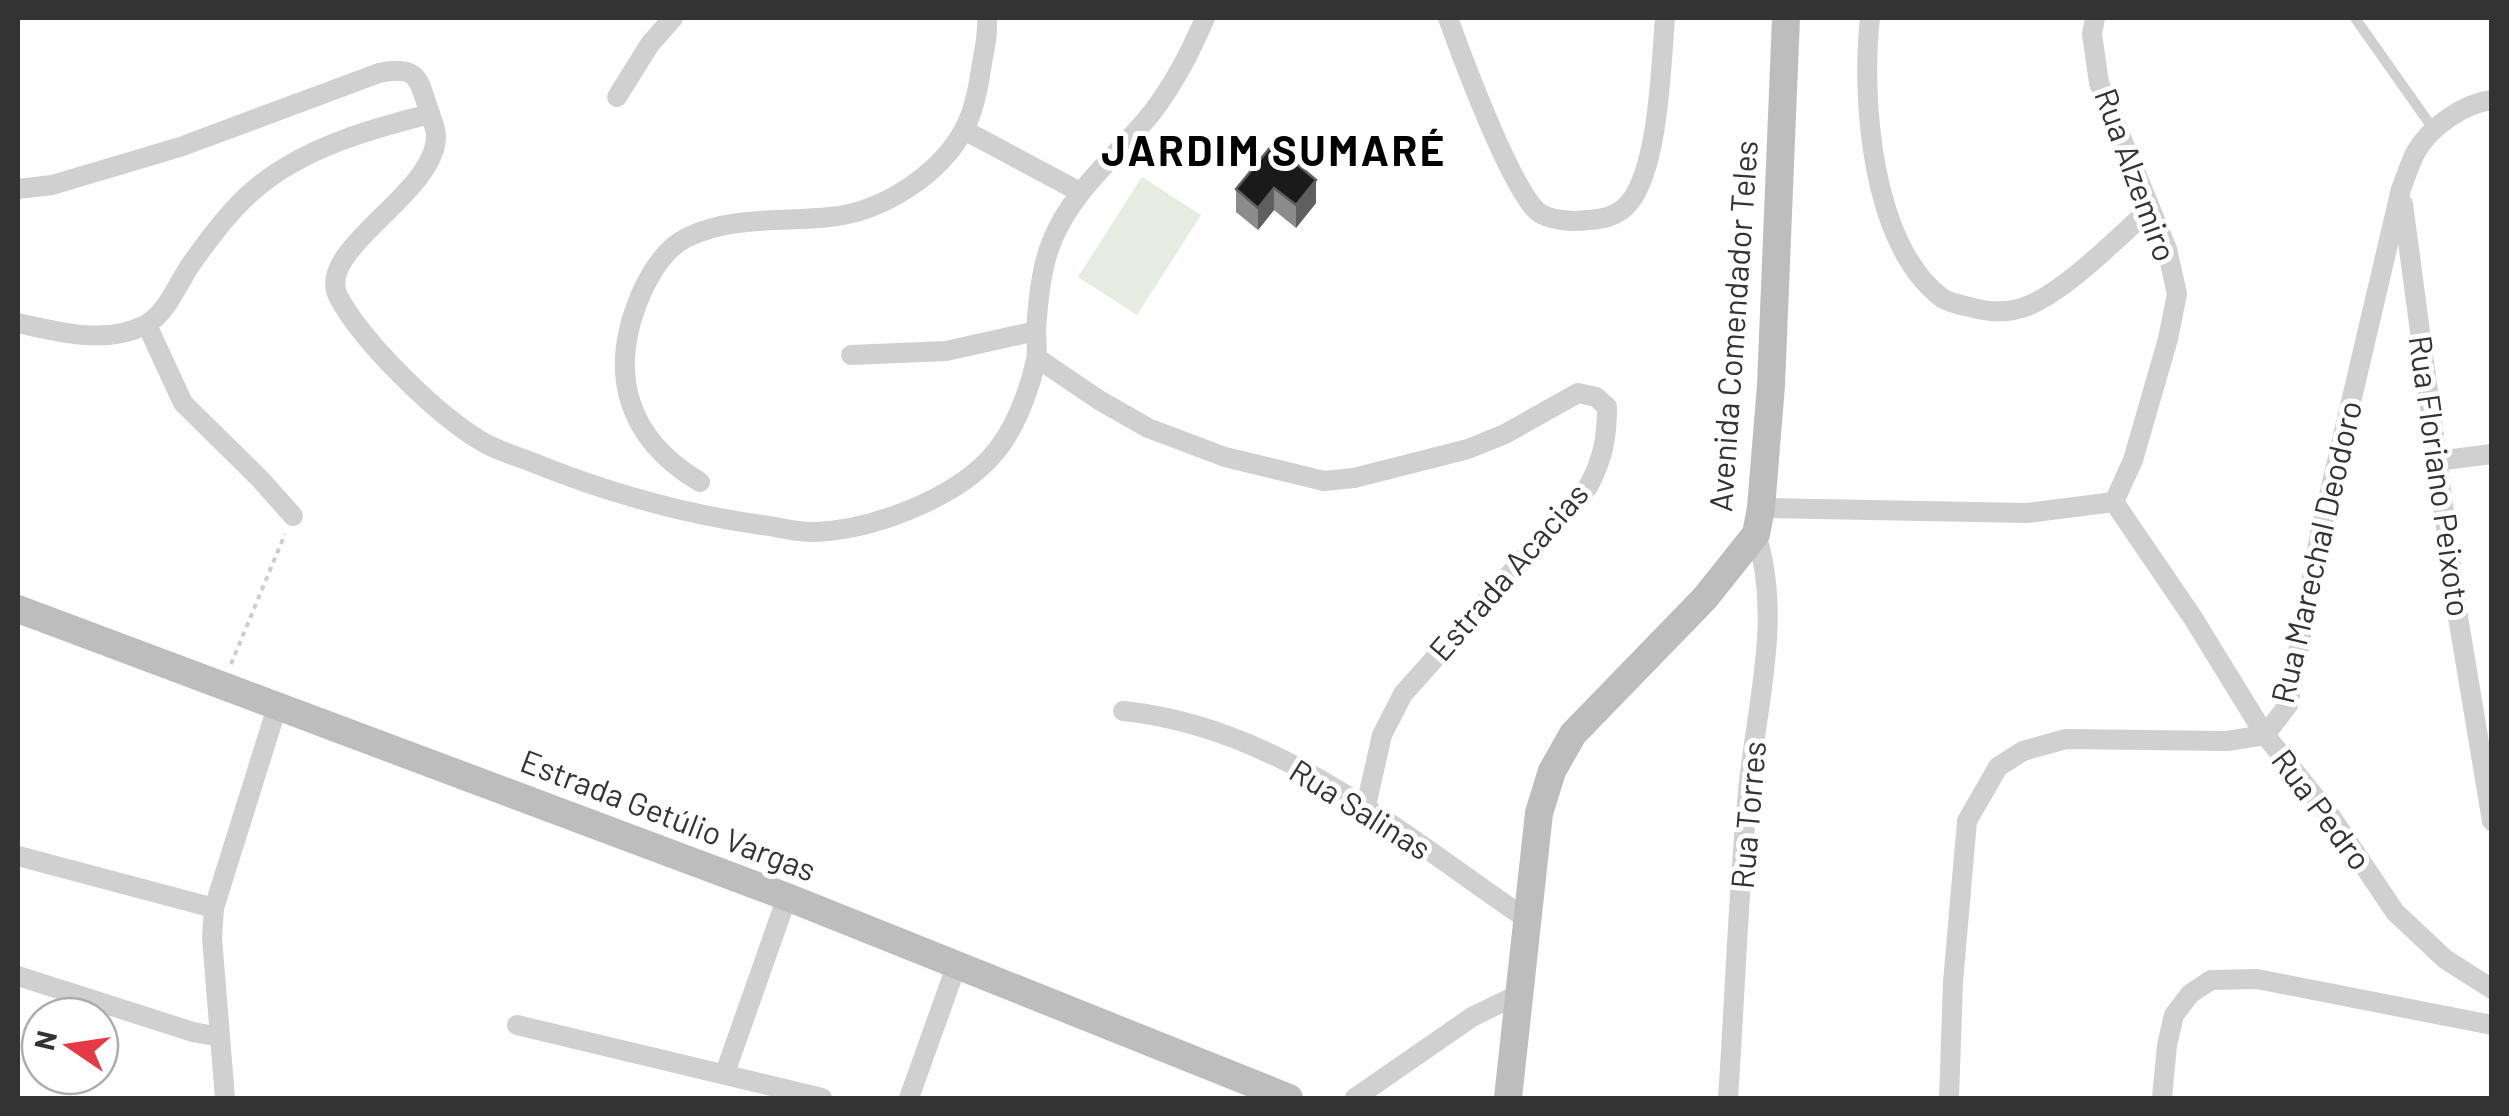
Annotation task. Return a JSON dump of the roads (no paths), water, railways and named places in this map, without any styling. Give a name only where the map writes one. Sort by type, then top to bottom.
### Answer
[{"type":"main road","name":"Avenida Comendador Teles","points":[[1508,1098],[1538,813],[1552,771],[1573,734],[1705,598],[1759,521],[1772,366],[1786,18]]},
{"type":"main road","name":"Estrada Getúlio Vargas","points":[[18,610],[787,897],[1289,1098]]},
{"type":"street","points":[[617,98],[650,44],[673,18]]},
{"type":"street","points":[[700,482],[667,461],[651,444],[636,417],[625,376],[625,344],[650,272],[684,238],[722,226],[832,217],[880,205],[934,168],[964,130],[978,94],[987,18]]},
{"type":"street","points":[[18,190],[52,185],[180,146],[379,73],[396,69],[412,72],[418,78],[436,136],[430,162],[412,189],[375,222],[340,264],[335,276],[336,293],[372,340],[415,388],[481,442],[644,501],[701,516],[814,532],[904,512],[954,488],[993,456],[1016,419],[1037,358],[1036,331],[1052,240],[1080,192],[1154,109],[1205,18]]},
{"type":"street","points":[[1448,18],[1518,184],[1539,213],[1571,222],[1615,216],[1631,202],[1648,157],[1659,94],[1665,18]]},
{"type":"street","points":[[1870,18],[1867,98],[1875,159],[1891,221],[1913,268],[1944,300],[1991,313],[2030,305],[2074,275],[2150,209]]},
{"type":"street","name":"Rua Alzemiro","points":[[2095,18],[2092,34],[2099,83],[2167,249],[2177,294],[2133,460],[2114,502]]},
{"type":"street","name":"Rua Marechal Deodoro","points":[[1949,1098],[1952,982],[1967,821],[1998,767],[2023,751],[2066,739],[2227,741],[2265,735],[2288,704],[2320,534],[2401,189],[2418,149],[2434,130],[2456,113],[2492,100]]},
{"type":"street","points":[[18,323],[68,334],[102,336],[146,325],[164,306],[230,212],[288,164],[430,114]]},
{"type":"street","points":[[964,130],[1080,192]]},
{"type":"street","name":"Rua Floriano Peixoto","points":[[2401,189],[2436,461],[2492,820]]},
{"type":"street","points":[[146,325],[183,403],[293,516]]},
{"type":"street","points":[[851,355],[946,351],[1036,331]]},
{"type":"street","name":"Estrada Acacias","points":[[1037,358],[1148,428],[1225,457],[1324,481],[1354,478],[1468,449],[1505,434],[1578,394],[1596,397],[1607,407],[1602,461],[1588,486],[1425,667],[1391,713],[1382,734],[1366,806]]},
{"type":"street","points":[[2436,461],[2492,454]]},
{"type":"street","points":[[1759,521],[2027,513],[2114,502]]},
{"type":"street","name":"Rua Pedro","points":[[2114,502],[2193,618],[2265,735],[2332,818],[2395,912],[2445,959],[2492,990]]},
{"type":"street","name":"Rua Torres","points":[[1728,1098],[1748,792],[1768,612],[1767,568],[1759,521]]},
{"type":"street","points":[[225,1098],[212,938],[214,908],[277,707]]},
{"type":"street","name":"Rua Salinas","points":[[1123,711],[1162,714],[1226,736],[1310,773],[1366,806],[1528,920]]},
{"type":"street","points":[[18,856],[214,908]]},
{"type":"street","points":[[725,1073],[787,897]]},
{"type":"street","points":[[910,1098],[957,964]]},
{"type":"street","points":[[18,976],[193,1032],[220,1037]]},
{"type":"street","points":[[2162,1098],[2166,1045],[2174,1015],[2190,994],[2211,980],[2256,979],[2492,1025]]},
{"type":"street","points":[[1355,1098],[1472,1018],[1519,994]]},
{"type":"street","points":[[517,1025],[822,1098]]},
{"type":"lane","points":[[2356,18],[2434,130]]},
{"type":"district","name":"JARDIM SUMARÉ","points":[[1274,151]]}]
